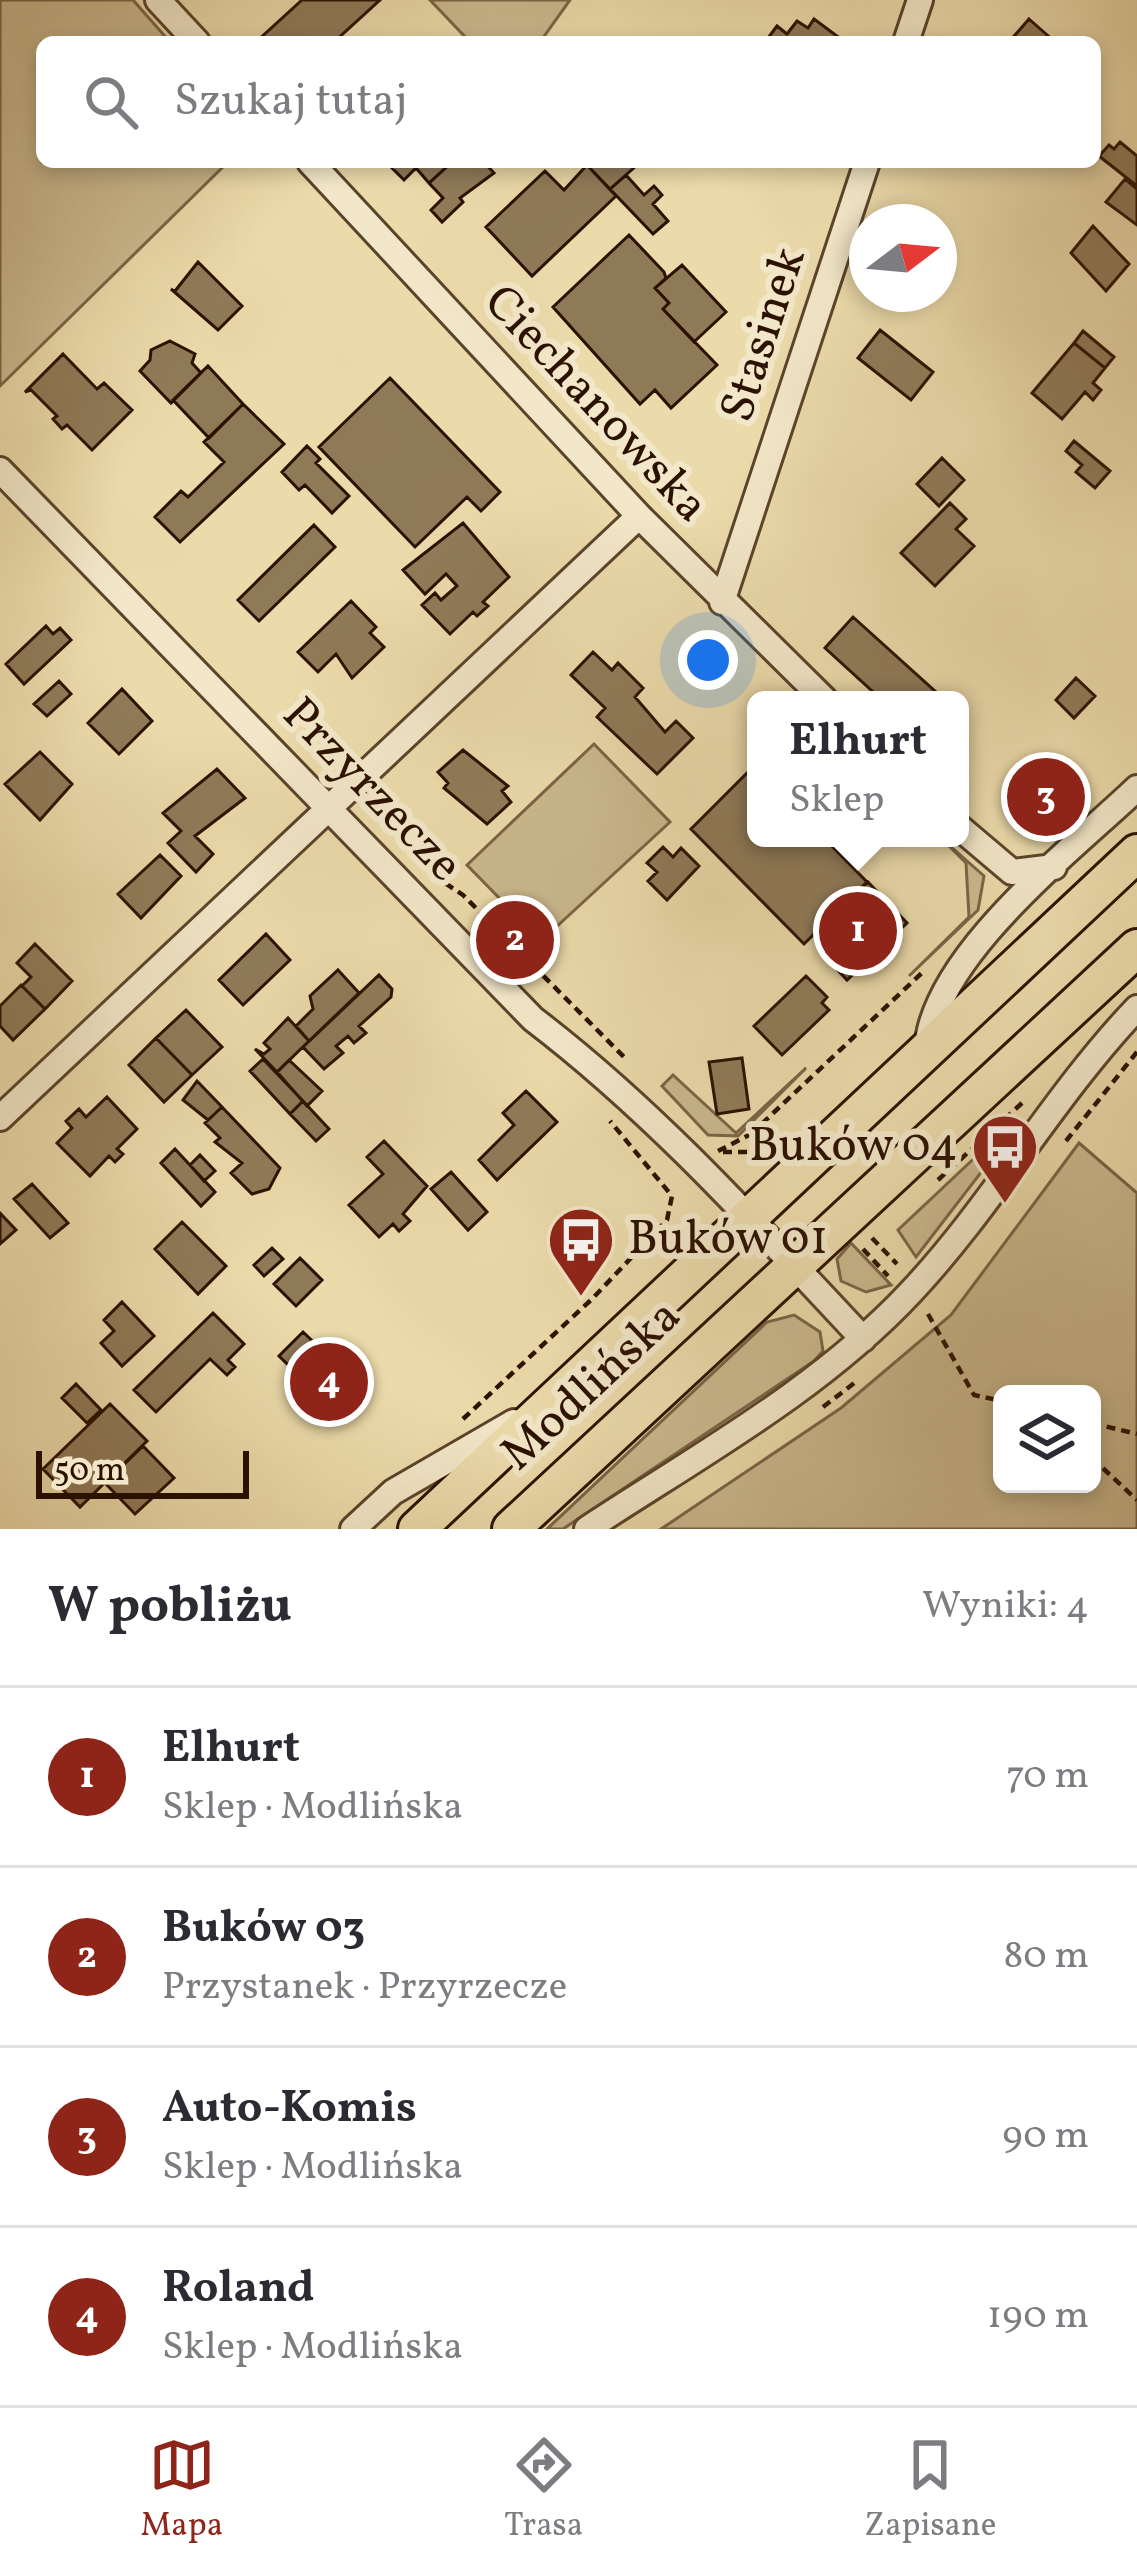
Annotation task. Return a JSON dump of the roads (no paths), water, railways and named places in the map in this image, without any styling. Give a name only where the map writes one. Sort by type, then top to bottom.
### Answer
[{"type":"main road","name":"Modlińska","points":[[417,1529],[1137,854]]},
{"type":"main road","name":"Modlińska","points":[[511,1529],[1137,947]]},
{"type":"street","points":[[158,0],[191,36]]},
{"type":"street","points":[[908,36],[920,0]]},
{"type":"street","name":"Ciechanowska","points":[[316,168],[639,516],[816,691]]},
{"type":"street","name":"Stasinek","points":[[722,602],[865,168]]},
{"type":"street","name":"Przyrzecze","points":[[0,470],[533,1019],[596,1066],[792,1263]]},
{"type":"street","points":[[0,1118],[639,516]]},
{"type":"street","points":[[927,1049],[938,998],[1010,910],[1137,788]]},
{"type":"street","points":[[969,837],[998,864],[1008,885],[1010,910]]},
{"type":"street","points":[[998,864],[1025,874],[1055,866]]},
{"type":"street","points":[[587,1529],[819,1376],[863,1339],[917,1285],[1137,1008]]},
{"type":"street","points":[[792,1263],[863,1339]]},
{"type":"street","name":"Modlińska","points":[[353,1529],[393,1492],[557,1397]]},
{"type":"place","name":"Auto-Komis","points":[[1046,797]]},
{"type":"place","name":"Elhurt","points":[[858,931]]},
{"type":"place","name":"Buków 03","points":[[515,940]]},
{"type":"place","name":"Buków 04","points":[[1005,1206]]},
{"type":"place","name":"Buków 01","points":[[581,1299]]},
{"type":"place","name":"Roland","points":[[329,1382]]}]
